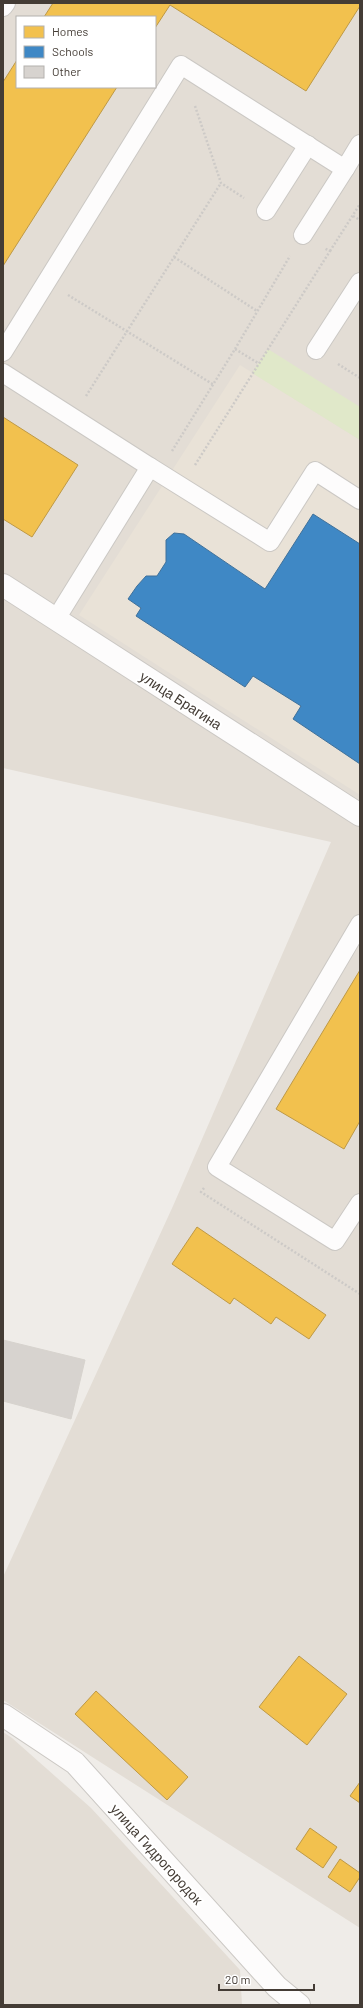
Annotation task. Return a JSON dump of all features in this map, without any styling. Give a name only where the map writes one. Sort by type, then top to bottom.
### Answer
[{"type":"street","name":"улица Брагина","points":[[3,585],[360,815]]},
{"type":"street","name":"улица Гидрогородок","points":[[3,1715],[75,1763],[277,1987],[299,2005]]},
{"type":"lane","points":[[3,8],[6,3]]},
{"type":"lane","points":[[3,352],[181,65],[345,169]]},
{"type":"lane","points":[[303,235],[360,144]]},
{"type":"lane","points":[[266,211],[308,145]]},
{"type":"lane","points":[[316,350],[360,282]]},
{"type":"lane","points":[[3,373],[270,542],[314,471],[360,500]]},
{"type":"lane","points":[[56,619],[154,469]]},
{"type":"lane","points":[[360,924],[216,1167],[335,1241],[360,1203]]},
{"type":"path","points":[[181,65],[220,183],[266,211]]},
{"type":"path","points":[[72,417],[220,183]]},
{"type":"path","points":[[182,486],[258,363],[360,204]]},
{"type":"path","points":[[353,216],[360,220]]},
{"type":"path","points":[[154,469],[214,385],[303,235],[330,251]]},
{"type":"path","points":[[174,257],[257,311]]},
{"type":"path","points":[[46,282],[214,385]]},
{"type":"path","points":[[235,349],[258,363]]},
{"type":"path","points":[[216,1167],[201,1192],[360,1294]]},
{"type":"shaded area","points":[[3,3],[360,3],[360,1928],[3,1700],[3,1577],[173,1206],[331,842],[3,768]]},
{"type":"shaded area","points":[[240,365],[360,440],[360,795],[79,615]]},
{"type":"shaded area","points":[[3,1732],[12,1738],[91,1808],[240,1970],[242,2005],[3,2005]]},
{"type":"green space","points":[[268,349],[360,407],[360,440],[252,373]]},
{"type":"building: Homes","points":[[53,3],[360,3],[360,6],[306,91],[170,5],[156,26],[156,16],[45,16]]},
{"type":"building: Homes","points":[[16,62],[16,88],[116,88],[3,266],[3,82]]},
{"type":"building: Homes","points":[[3,417],[78,465],[32,537],[3,519]]},
{"type":"building: Homes","points":[[360,970],[360,1121],[344,1149],[276,1109]]},
{"type":"building: Homes","points":[[197,1227],[326,1315],[309,1339],[276,1317],[271,1324],[234,1298],[230,1304],[172,1264]]},
{"type":"building: Homes","points":[[299,1656],[347,1694],[307,1745],[259,1707]]},
{"type":"building: Homes","points":[[96,1691],[188,1777],[167,1800],[75,1714]]},
{"type":"building: Homes","points":[[360,1782],[360,1803],[350,1796]]},
{"type":"building: Homes","points":[[310,1828],[337,1847],[323,1868],[296,1849]]},
{"type":"building: Homes","points":[[340,1859],[360,1873],[360,1877],[350,1892],[328,1877]]},
{"type":"building: Schools","points":[[313,514],[360,544],[360,764],[293,719],[301,706],[253,676],[245,687],[136,616],[141,608],[128,599],[146,576],[157,576],[166,562],[166,540],[174,533],[184,534],[265,589]]},
{"type":"building: Other","points":[[3,1340],[85,1360],[71,1419],[3,1401]]}]
